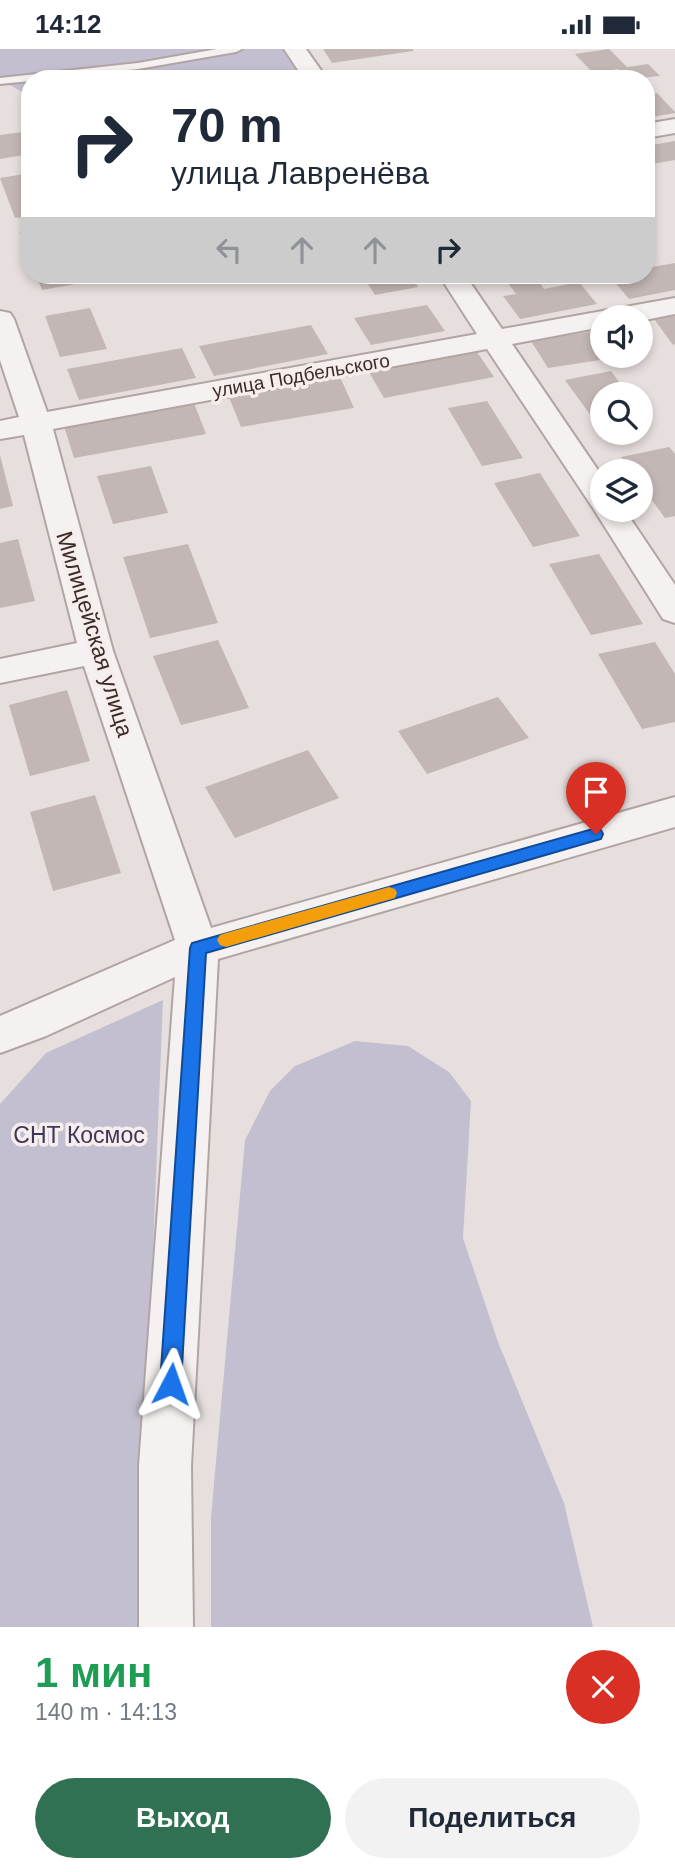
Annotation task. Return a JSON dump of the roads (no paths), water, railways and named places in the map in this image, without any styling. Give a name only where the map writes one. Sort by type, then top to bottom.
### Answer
[{"type":"street","points":[[295,49],[310,70]]},
{"type":"street","points":[[655,129],[675,126]]},
{"type":"street","points":[[459,284],[590,482]]},
{"type":"street","points":[[653,310],[675,306]]},
{"type":"street","name":"Милицейская улица","points":[[0,319],[36,423],[96,651],[198,948]]},
{"type":"street","name":"улица Подбельского","points":[[0,430],[590,321]]},
{"type":"street","points":[[617,522],[675,611]]},
{"type":"street","points":[[0,671],[96,651]]},
{"type":"street","points":[[0,1058],[16,1029],[198,948],[675,812]]},
{"type":"street","points":[[166,1627],[165,1466],[198,948]]},
{"type":"lane","points":[[101,70],[236,49]]},
{"type":"lane","points":[[0,81],[21,79]]},
{"type":"park label","name":"СНТ Космос","points":[[79,1135]]}]
